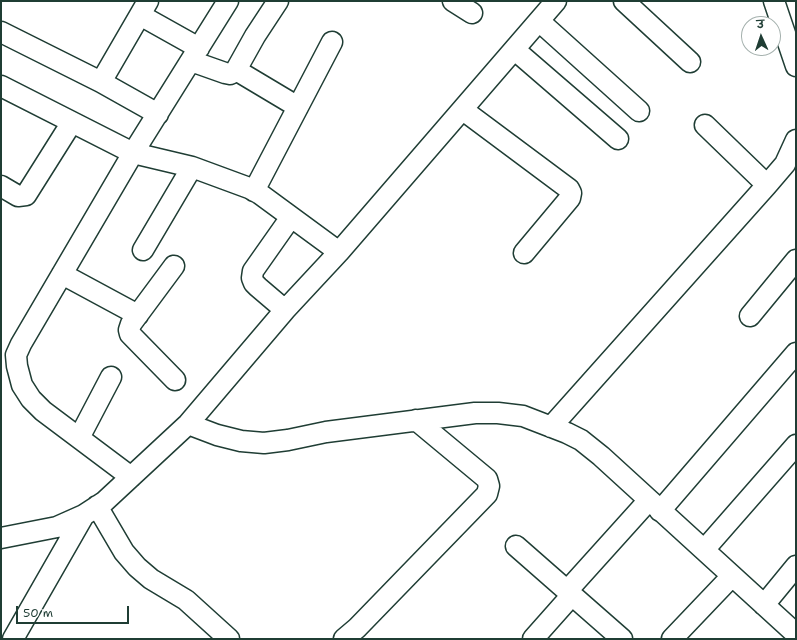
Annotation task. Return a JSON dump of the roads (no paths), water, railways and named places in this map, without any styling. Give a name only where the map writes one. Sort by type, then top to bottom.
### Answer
[{"type":"street","points":[[131,477],[43,411],[31,399],[22,385],[16,355],[20,344],[133,153],[228,1]]},
{"type":"street","points":[[101,82],[144,8],[195,54],[225,73],[230,74],[236,70],[255,36],[278,1]]},
{"type":"street","points":[[453,1],[472,13]]},
{"type":"street","points":[[1,538],[57,527],[91,511],[131,477],[188,424],[285,310],[339,252],[556,1]]},
{"type":"street","points":[[624,1],[690,62]]},
{"type":"street","points":[[774,1],[796,66]]},
{"type":"street","points":[[539,21],[639,111]]},
{"type":"street","points":[[1,32],[101,82],[158,114]]},
{"type":"street","points":[[254,191],[332,42]]},
{"type":"street","points":[[515,50],[618,140]]},
{"type":"street","points":[[236,70],[298,107]]},
{"type":"street","points":[[1,86],[133,153],[192,167],[254,191],[339,252]]},
{"type":"street","points":[[463,110],[569,189],[571,193],[570,198],[524,253]]},
{"type":"street","points":[[1,186],[18,196],[26,195],[72,122]]},
{"type":"street","points":[[705,125],[767,185]]},
{"type":"street","points":[[551,427],[767,185],[790,168],[796,140]]},
{"type":"street","points":[[143,250],[192,167]]},
{"type":"street","points":[[285,310],[258,287],[252,278],[253,271],[291,217]]},
{"type":"street","points":[[750,316],[796,260]]},
{"type":"street","points":[[174,266],[138,315],[129,330],[130,334],[175,380]]},
{"type":"street","points":[[62,274],[138,315]]},
{"type":"street","points":[[533,639],[570,593],[655,505],[796,352]]},
{"type":"street","points":[[79,438],[111,377]]},
{"type":"street","points":[[188,424],[217,435],[241,441],[264,443],[288,440],[326,432],[474,413],[498,413],[523,416],[581,440],[601,456],[796,634]]},
{"type":"street","points":[[344,639],[357,628],[487,494],[489,486],[487,479],[416,420]]},
{"type":"street","points":[[704,550],[796,445]]},
{"type":"street","points":[[13,639],[91,511]]},
{"type":"street","points":[[91,511],[124,552],[151,579],[186,600],[229,639]]},
{"type":"street","points":[[516,546],[622,639]]},
{"type":"street","points":[[764,605],[796,566]]},
{"type":"street","points":[[672,639],[732,576]]}]
